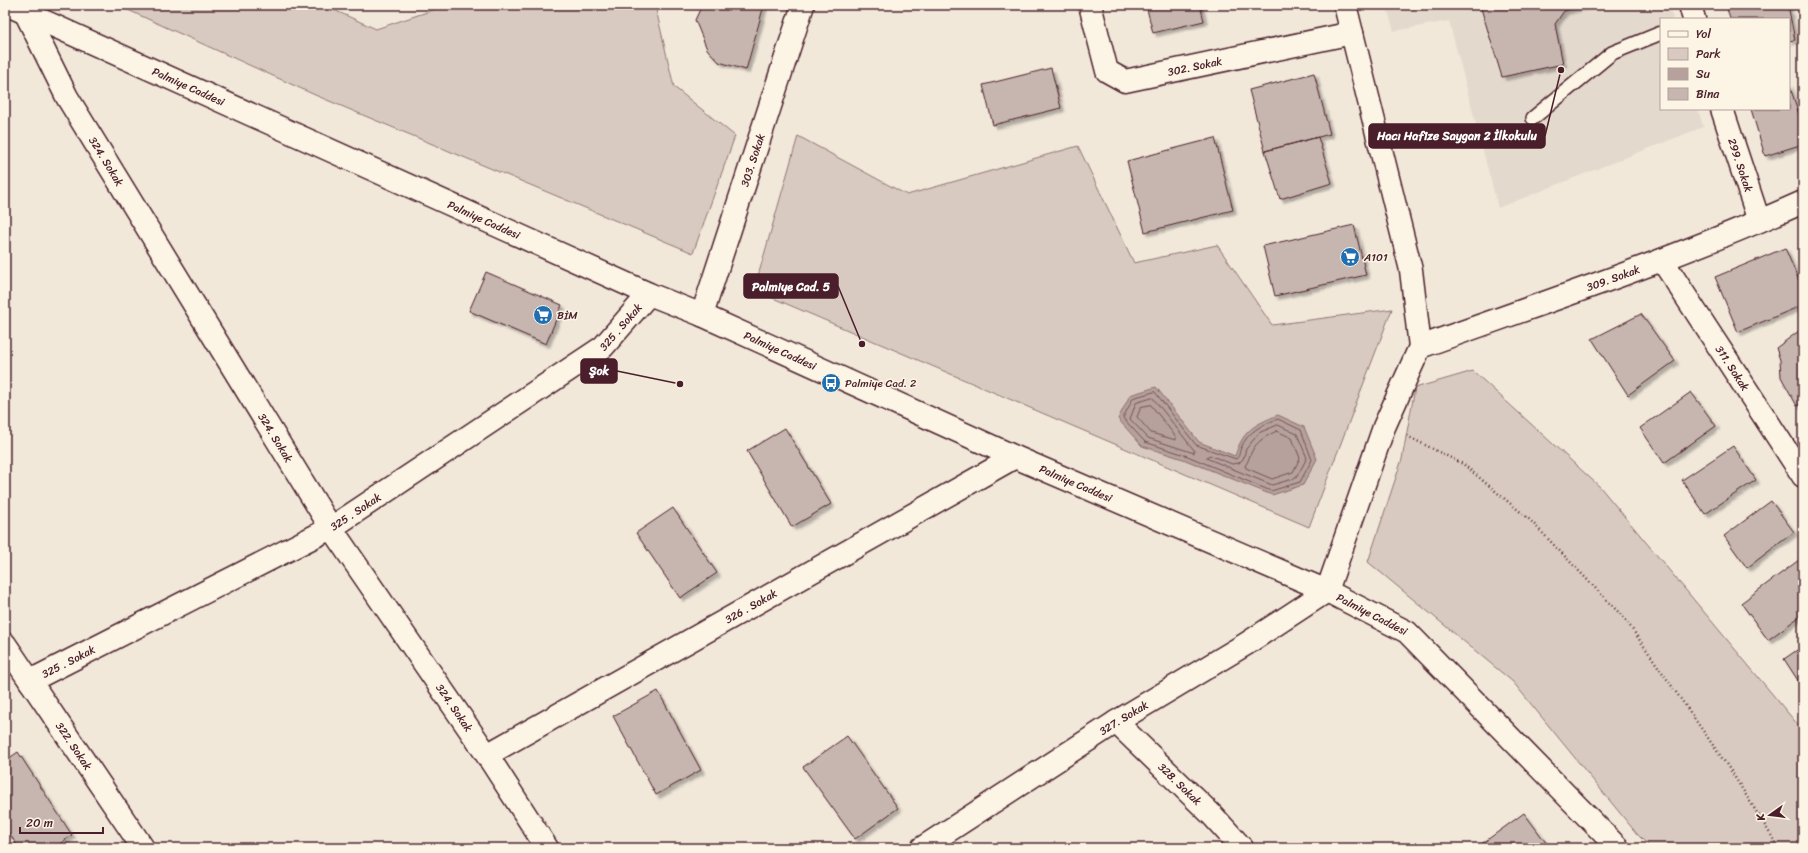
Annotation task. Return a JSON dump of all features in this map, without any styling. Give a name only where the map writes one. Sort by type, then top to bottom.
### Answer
[{"type":"street","name":"303. Sokak","points":[[702,315],[803,5]]},
{"type":"street","name":"302. Sokak","points":[[1090,5],[1107,71],[1125,82],[1352,33]]},
{"type":"street","points":[[1327,591],[1384,427],[1420,347],[1411,270],[1345,5]]},
{"type":"street","points":[[1690,5],[1694,18]]},
{"type":"street","name":"Palmiye Caddesi","points":[[17,9],[649,294],[702,315],[1014,457],[1327,591],[1407,632],[1618,848]]},
{"type":"street","name":"324. Sokak","points":[[17,9],[67,97],[331,528],[487,755],[547,848]]},
{"type":"street","name":"299. Sokak","points":[[1722,110],[1759,222]]},
{"type":"street","name":"309. Sokak","points":[[1420,347],[1662,260],[1759,222],[1803,202]]},
{"type":"street","name":"311. Sokak","points":[[1662,260],[1803,476]]},
{"type":"street","name":"325 . Sokak","points":[[30,681],[331,528],[603,347],[649,294]]},
{"type":"street","name":"326 . Sokak","points":[[487,755],[1014,457]]},
{"type":"street","name":"327. Sokak","points":[[922,848],[1116,722],[1246,644],[1327,591]]},
{"type":"street","name":"322. Sokak","points":[[5,644],[143,848]]},
{"type":"street","name":"328. Sokak","points":[[1116,722],[1213,816],[1242,848]]},
{"type":"lane","points":[[1533,118],[1612,54],[1660,33]]},
{"type":"path","points":[[1406,436],[1463,464],[1524,515],[1625,619],[1731,771],[1779,848]]},
{"type":"shaded area","points":[[1386,5],[1669,5],[1673,18],[1660,18],[1660,110],[1698,110],[1703,127],[1498,208],[1449,21],[1394,31]]},
{"type":"green space","points":[[117,5],[323,5],[376,29],[448,5],[655,5],[674,87],[735,136],[693,253],[315,95]]},
{"type":"green space","points":[[798,136],[907,195],[1078,146],[1134,263],[1217,245],[1272,325],[1392,309],[1309,527],[754,290]]},
{"type":"green space","points":[[1473,371],[1600,487],[1803,731],[1803,848],[1651,848],[1637,834],[1513,682],[1368,562],[1402,459],[1415,388]]},
{"type":"water","points":[[1156,387],[1199,442],[1235,456],[1242,440],[1250,430],[1262,422],[1278,415],[1304,427],[1317,459],[1303,485],[1272,495],[1183,459],[1142,446],[1118,419],[1130,395]]},
{"type":"building","points":[[702,5],[764,5],[746,70],[719,62],[707,49],[695,20]]},
{"type":"building","points":[[1146,5],[1200,5],[1204,21],[1153,33]]},
{"type":"building","points":[[1480,5],[1586,5],[1564,11],[1555,24],[1563,64],[1502,77]]},
{"type":"building","points":[[1726,5],[1788,5],[1795,40],[1790,41],[1790,18],[1730,18]]},
{"type":"building","points":[[1051,68],[1061,108],[993,125],[983,85]]},
{"type":"building","points":[[1314,73],[1330,134],[1265,151],[1249,90]]},
{"type":"building","points":[[1790,87],[1803,126],[1803,144],[1765,156],[1751,110],[1790,110]]},
{"type":"building","points":[[1318,137],[1332,183],[1280,199],[1265,151]]},
{"type":"building","points":[[1215,138],[1233,210],[1145,232],[1127,161]]},
{"type":"building","points":[[1354,225],[1366,275],[1275,296],[1263,246]]},
{"type":"building","points":[[1785,248],[1803,290],[1803,305],[1738,332],[1715,277]]},
{"type":"building","points":[[486,272],[562,305],[546,344],[469,311]]},
{"type":"building","points":[[1641,314],[1675,361],[1628,395],[1592,339]]},
{"type":"building","points":[[1803,328],[1803,402],[1797,406],[1781,377],[1780,360],[1776,348]]},
{"type":"building","points":[[1691,392],[1716,426],[1664,463],[1640,428]]},
{"type":"building","points":[[785,428],[831,504],[792,527],[747,451]]},
{"type":"building","points":[[1733,446],[1756,480],[1705,514],[1682,480]]},
{"type":"building","points":[[1771,501],[1794,532],[1747,568],[1724,536]]},
{"type":"building","points":[[673,508],[717,573],[680,598],[636,533]]},
{"type":"building","points":[[1803,557],[1803,614],[1768,640],[1741,603]]},
{"type":"building","points":[[1803,646],[1803,688],[1784,659]]},
{"type":"building","points":[[658,691],[701,770],[656,795],[613,716]]},
{"type":"building","points":[[847,736],[898,808],[855,839],[803,767]]},
{"type":"building","points":[[18,752],[72,835],[54,848],[19,848],[5,827],[5,761]]},
{"type":"building","points":[[1524,813],[1550,848],[1476,848]]},
{"type":"place","name":"Hacı Hafize Saygan 2 İlkokulu","points":[[1561,70]]},
{"type":"place","name":"A101","points":[[1350,257]]},
{"type":"place","name":"BİM","points":[[543,315]]},
{"type":"place","name":"Palmiye Cad. 5","points":[[862,344]]},
{"type":"place","name":"Palmiye Cad. 2","points":[[831,383]]},
{"type":"place","name":"Şok","points":[[680,384]]}]
